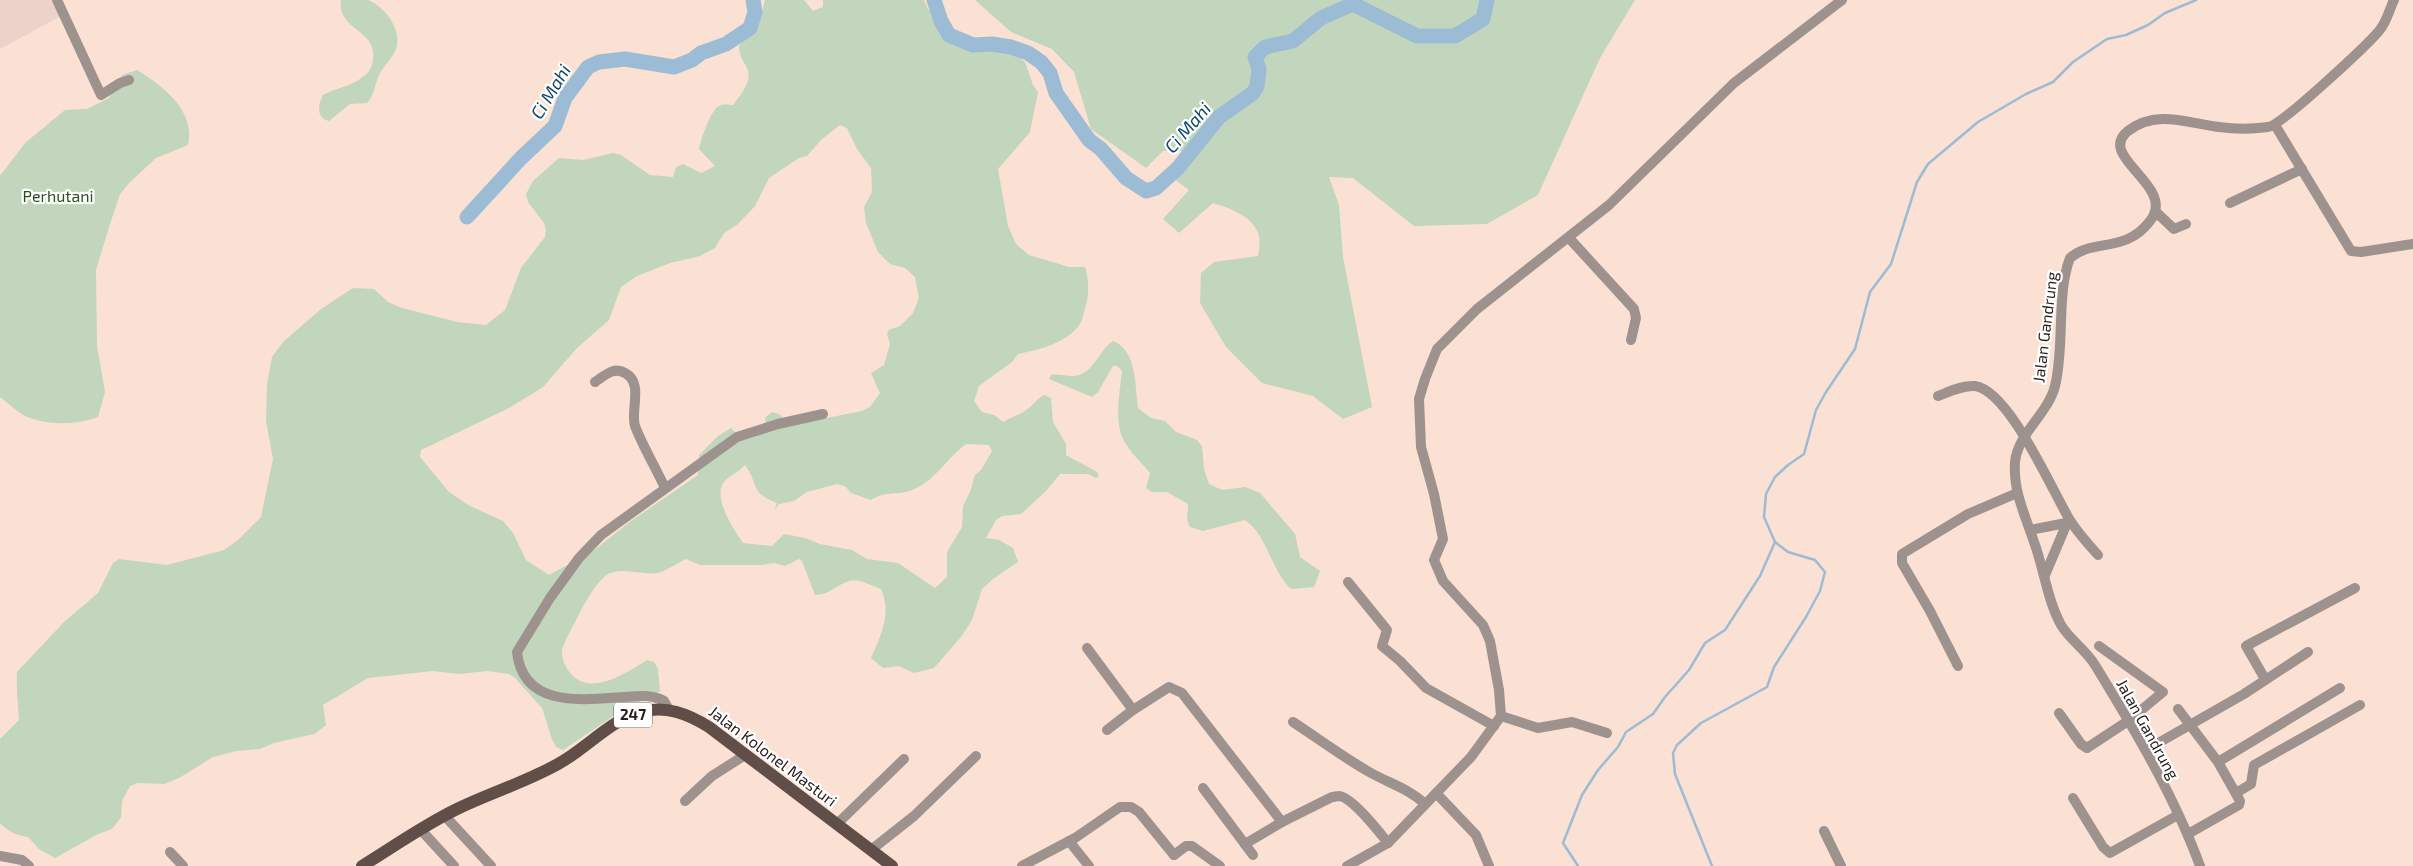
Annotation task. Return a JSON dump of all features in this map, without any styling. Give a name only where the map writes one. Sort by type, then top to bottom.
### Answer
[{"type":"main road","name":"Jalan Kolonel Masturi","points":[[362,866],[444,815],[541,774],[572,756],[624,718],[642,711],[669,710],[694,718],[892,866]]},
{"type":"street","points":[[57,0],[101,95],[129,80]]},
{"type":"street","points":[[1346,866],[1388,843],[1424,803],[1471,757],[1501,716],[1490,640],[1483,625],[1450,590],[1436,567],[1434,560],[1442,539],[1434,494],[1421,447],[1419,400],[1437,350],[1477,309],[1616,199],[1734,83],[1842,0]]},
{"type":"street","points":[[2186,224],[2174,229],[2156,212],[2155,196],[2121,151],[2121,140],[2126,133],[2145,121],[2162,118],[2222,127],[2268,127],[2275,124],[2318,89],[2379,31],[2394,0]]},
{"type":"street","points":[[2275,124],[2351,251],[2360,252],[2413,244]]},
{"type":"street","points":[[2230,203],[2302,170]]},
{"type":"street","name":"Jalan Gandrung","points":[[2156,212],[2147,225],[2134,237],[2104,247],[2082,250],[2070,258],[2065,278],[2060,358],[2055,386],[2046,407],[2023,439],[2015,460],[2017,493],[2045,575],[2050,598],[2061,624],[2094,663],[2146,750],[2188,834],[2200,866]]},
{"type":"street","points":[[1569,238],[1634,309],[1636,318],[1631,340]]},
{"type":"street","points":[[595,382],[613,370],[622,371],[632,377],[635,388],[632,413],[635,425],[665,488]]},
{"type":"street","points":[[1938,396],[1959,388],[1976,386],[1996,398],[2023,439],[2069,523],[2098,555]]},
{"type":"street","points":[[669,710],[664,701],[648,696],[572,699],[550,695],[536,689],[528,681],[518,662],[517,652],[550,598],[588,546],[737,437],[778,424],[823,414]]},
{"type":"street","points":[[1958,666],[1930,611],[1902,563],[1902,554],[1968,514],[2017,493]]},
{"type":"street","points":[[2030,530],[2069,523]]},
{"type":"street","points":[[2045,575],[2069,523]]},
{"type":"street","points":[[1348,582],[1388,632],[1381,644],[1382,646],[1400,661],[1426,688],[1494,726]]},
{"type":"street","points":[[2265,679],[2246,646],[2355,588]]},
{"type":"street","points":[[2059,713],[2081,744],[2087,748],[2128,721],[2163,692],[2098,646]]},
{"type":"street","points":[[1087,648],[1133,710]]},
{"type":"street","points":[[2146,750],[2308,652]]},
{"type":"street","points":[[1108,730],[1133,710],[1169,688],[1182,693],[1282,822]]},
{"type":"street","points":[[2218,762],[2340,688]]},
{"type":"street","points":[[2236,793],[2251,784],[2254,764],[2360,705]]},
{"type":"street","points":[[2178,709],[2218,762],[2240,801],[2239,805],[2188,834]]},
{"type":"street","points":[[1501,716],[1538,728],[1572,722],[1607,733]]},
{"type":"street","points":[[1293,722],[1370,772],[1392,785],[1411,792],[1424,803]]},
{"type":"street","points":[[685,801],[712,776],[746,755]]},
{"type":"street","points":[[871,850],[914,816],[976,756]]},
{"type":"street","points":[[837,824],[904,759]]},
{"type":"street","points":[[1203,788],[1253,855]]},
{"type":"street","points":[[1436,792],[1476,835],[1489,866]]},
{"type":"street","points":[[1245,844],[1282,822],[1340,796],[1346,799],[1378,829],[1388,843]]},
{"type":"street","points":[[2073,798],[2103,847],[2110,853],[2178,815]]},
{"type":"street","points":[[1022,866],[1069,841],[1120,807],[1132,807],[1139,812],[1174,855],[1174,866]]},
{"type":"street","points":[[444,815],[491,866]]},
{"type":"street","points":[[421,830],[428,840],[454,866]]},
{"type":"street","points":[[1824,831],[1841,866]]},
{"type":"street","points":[[1069,841],[1089,866]]},
{"type":"street","points":[[1174,855],[1186,846],[1192,846],[1220,866]]},
{"type":"street","points":[[170,852],[183,866]]},
{"type":"street","points":[[0,856],[22,860],[29,866]]},
{"type":"shaded area","points":[[0,0],[53,0],[61,16],[0,49]]},
{"type":"green space","points":[[341,0],[368,0],[380,7],[394,25],[397,46],[394,54],[379,75],[370,100],[367,103],[350,104],[329,121],[322,117],[319,111],[323,95],[359,80],[369,71],[373,60],[373,50],[370,42],[345,18],[341,10]]},
{"type":"green space","points":[[765,0],[804,0],[813,11],[823,7],[823,0],[924,0],[928,9],[954,29],[972,48],[1012,52],[1025,62],[1033,85],[1038,92],[1030,132],[998,169],[1008,226],[1016,244],[1029,255],[1069,267],[1085,267],[1088,286],[1087,300],[1080,324],[1068,336],[1052,345],[1018,354],[1012,362],[979,386],[974,401],[982,412],[994,415],[1003,422],[1025,411],[1044,395],[1051,398],[1053,422],[1066,444],[1066,455],[1097,472],[1099,476],[1096,478],[1088,474],[1060,474],[1046,491],[1021,514],[1002,516],[996,520],[986,538],[999,540],[1013,548],[1018,562],[982,589],[972,620],[961,637],[934,668],[914,673],[899,666],[883,668],[871,658],[884,624],[885,606],[881,589],[853,580],[828,592],[815,595],[802,561],[799,559],[785,566],[775,563],[761,565],[700,565],[686,559],[658,573],[617,571],[611,573],[601,580],[590,594],[564,644],[562,653],[569,672],[579,680],[599,683],[620,676],[647,660],[654,662],[658,669],[660,691],[618,713],[563,750],[556,747],[552,739],[542,708],[515,678],[509,674],[487,671],[459,674],[433,671],[368,678],[323,705],[326,725],[314,734],[274,743],[260,749],[236,751],[213,757],[179,778],[164,784],[138,783],[130,786],[122,801],[121,817],[112,829],[98,834],[55,858],[39,849],[28,837],[6,829],[0,823],[0,739],[19,720],[17,672],[64,622],[98,593],[113,563],[119,559],[167,565],[224,550],[238,540],[261,517],[273,459],[266,421],[267,385],[272,357],[283,342],[321,309],[353,288],[374,289],[388,302],[402,308],[457,322],[486,325],[505,310],[521,268],[545,237],[544,223],[528,202],[526,194],[533,181],[559,158],[583,160],[613,153],[621,155],[650,175],[673,177],[676,167],[683,164],[701,173],[715,166],[699,149],[702,139],[710,117],[717,107],[733,105],[745,88],[748,73],[739,46],[761,16]],"holes":[[[840,125],[847,128],[857,149],[871,168],[872,192],[864,207],[866,223],[878,252],[890,264],[905,268],[915,277],[919,298],[913,313],[900,326],[889,330],[887,334],[890,344],[884,365],[871,373],[880,393],[870,407],[862,411],[791,425],[779,414],[772,412],[765,418],[765,427],[760,434],[743,440],[731,428],[718,436],[699,455],[698,475],[631,521],[593,551],[549,575],[526,560],[513,533],[503,521],[468,505],[449,492],[420,457],[421,450],[509,408],[543,387],[577,348],[609,320],[621,287],[637,276],[670,263],[700,256],[715,248],[724,233],[738,224],[755,206],[769,178],[799,158],[807,156],[822,139]],[[966,444],[989,445],[992,451],[981,470],[975,475],[963,506],[962,527],[947,552],[947,577],[935,588],[898,563],[867,559],[852,550],[820,544],[805,538],[784,534],[772,546],[743,543],[722,504],[721,488],[724,482],[745,465],[759,492],[777,503],[774,510],[779,504],[794,501],[807,492],[837,484],[845,486],[851,493],[871,500],[882,495],[912,490],[927,481]]]},
{"type":"green space","points":[[975,0],[1635,0],[1600,58],[1538,195],[1487,224],[1414,226],[1353,178],[1329,177],[1339,205],[1343,257],[1372,407],[1343,419],[1313,396],[1262,383],[1226,347],[1200,303],[1201,273],[1214,262],[1258,256],[1259,235],[1250,221],[1239,213],[1213,203],[1179,233],[1163,219],[1189,190],[1173,178],[1182,151],[1163,151],[1146,168],[1091,129],[1074,72],[1052,49],[1011,32]]},
{"type":"green space","name":"Perhutani","points":[[137,70],[167,92],[182,111],[187,121],[188,145],[156,158],[129,183],[120,194],[110,224],[96,270],[97,346],[105,392],[98,417],[71,423],[43,422],[25,416],[0,397],[0,176],[25,143],[65,110],[87,109],[109,98],[122,75]]},
{"type":"green space","points":[[1113,341],[1127,352],[1131,360],[1138,408],[1151,418],[1165,421],[1176,432],[1197,440],[1202,446],[1204,469],[1209,484],[1222,490],[1245,487],[1260,493],[1295,534],[1300,557],[1320,571],[1314,587],[1292,589],[1289,587],[1277,570],[1264,543],[1252,526],[1245,520],[1203,531],[1190,527],[1187,520],[1188,504],[1167,492],[1152,492],[1146,488],[1150,473],[1128,448],[1120,431],[1118,405],[1122,371],[1117,366],[1113,366],[1098,392],[1092,397],[1049,379],[1051,375],[1076,376],[1085,372]]},
{"type":"waterway","name":"Ci Mahi","points":[[467,217],[521,158],[555,126],[565,98],[588,67],[599,62],[625,59],[674,67],[692,60],[701,53],[726,44],[750,28],[755,12],[753,0]]},
{"type":"waterway","name":"Ci Mahi","points":[[934,0],[941,21],[949,35],[973,45],[992,44],[1011,47],[1028,53],[1041,62],[1050,73],[1056,93],[1089,140],[1101,149],[1126,178],[1146,191],[1156,188],[1178,168],[1219,117],[1253,93],[1257,86],[1259,69],[1255,57],[1265,47],[1293,41],[1321,18],[1353,4],[1417,36],[1455,36],[1483,19],[1487,0]]},
{"type":"waterway","points":[[1578,866],[1563,843],[1582,795],[1598,770],[1618,747],[1626,732],[1653,714],[1689,670],[1705,643],[1725,630],[1760,576],[1775,542],[1764,517],[1766,494],[1775,477],[1804,454],[1816,410],[1855,349],[1870,292],[1891,264],[1917,182],[1928,164],[1978,122],[2026,94],[2053,82],[2073,62],[2107,39],[2126,35],[2148,25],[2165,13],[2196,0]]},
{"type":"waterway","points":[[1712,866],[1675,774],[1673,753],[1677,745],[1701,723],[1767,687],[1774,667],[1820,591],[1825,572],[1815,560],[1788,552],[1775,542]]}]
